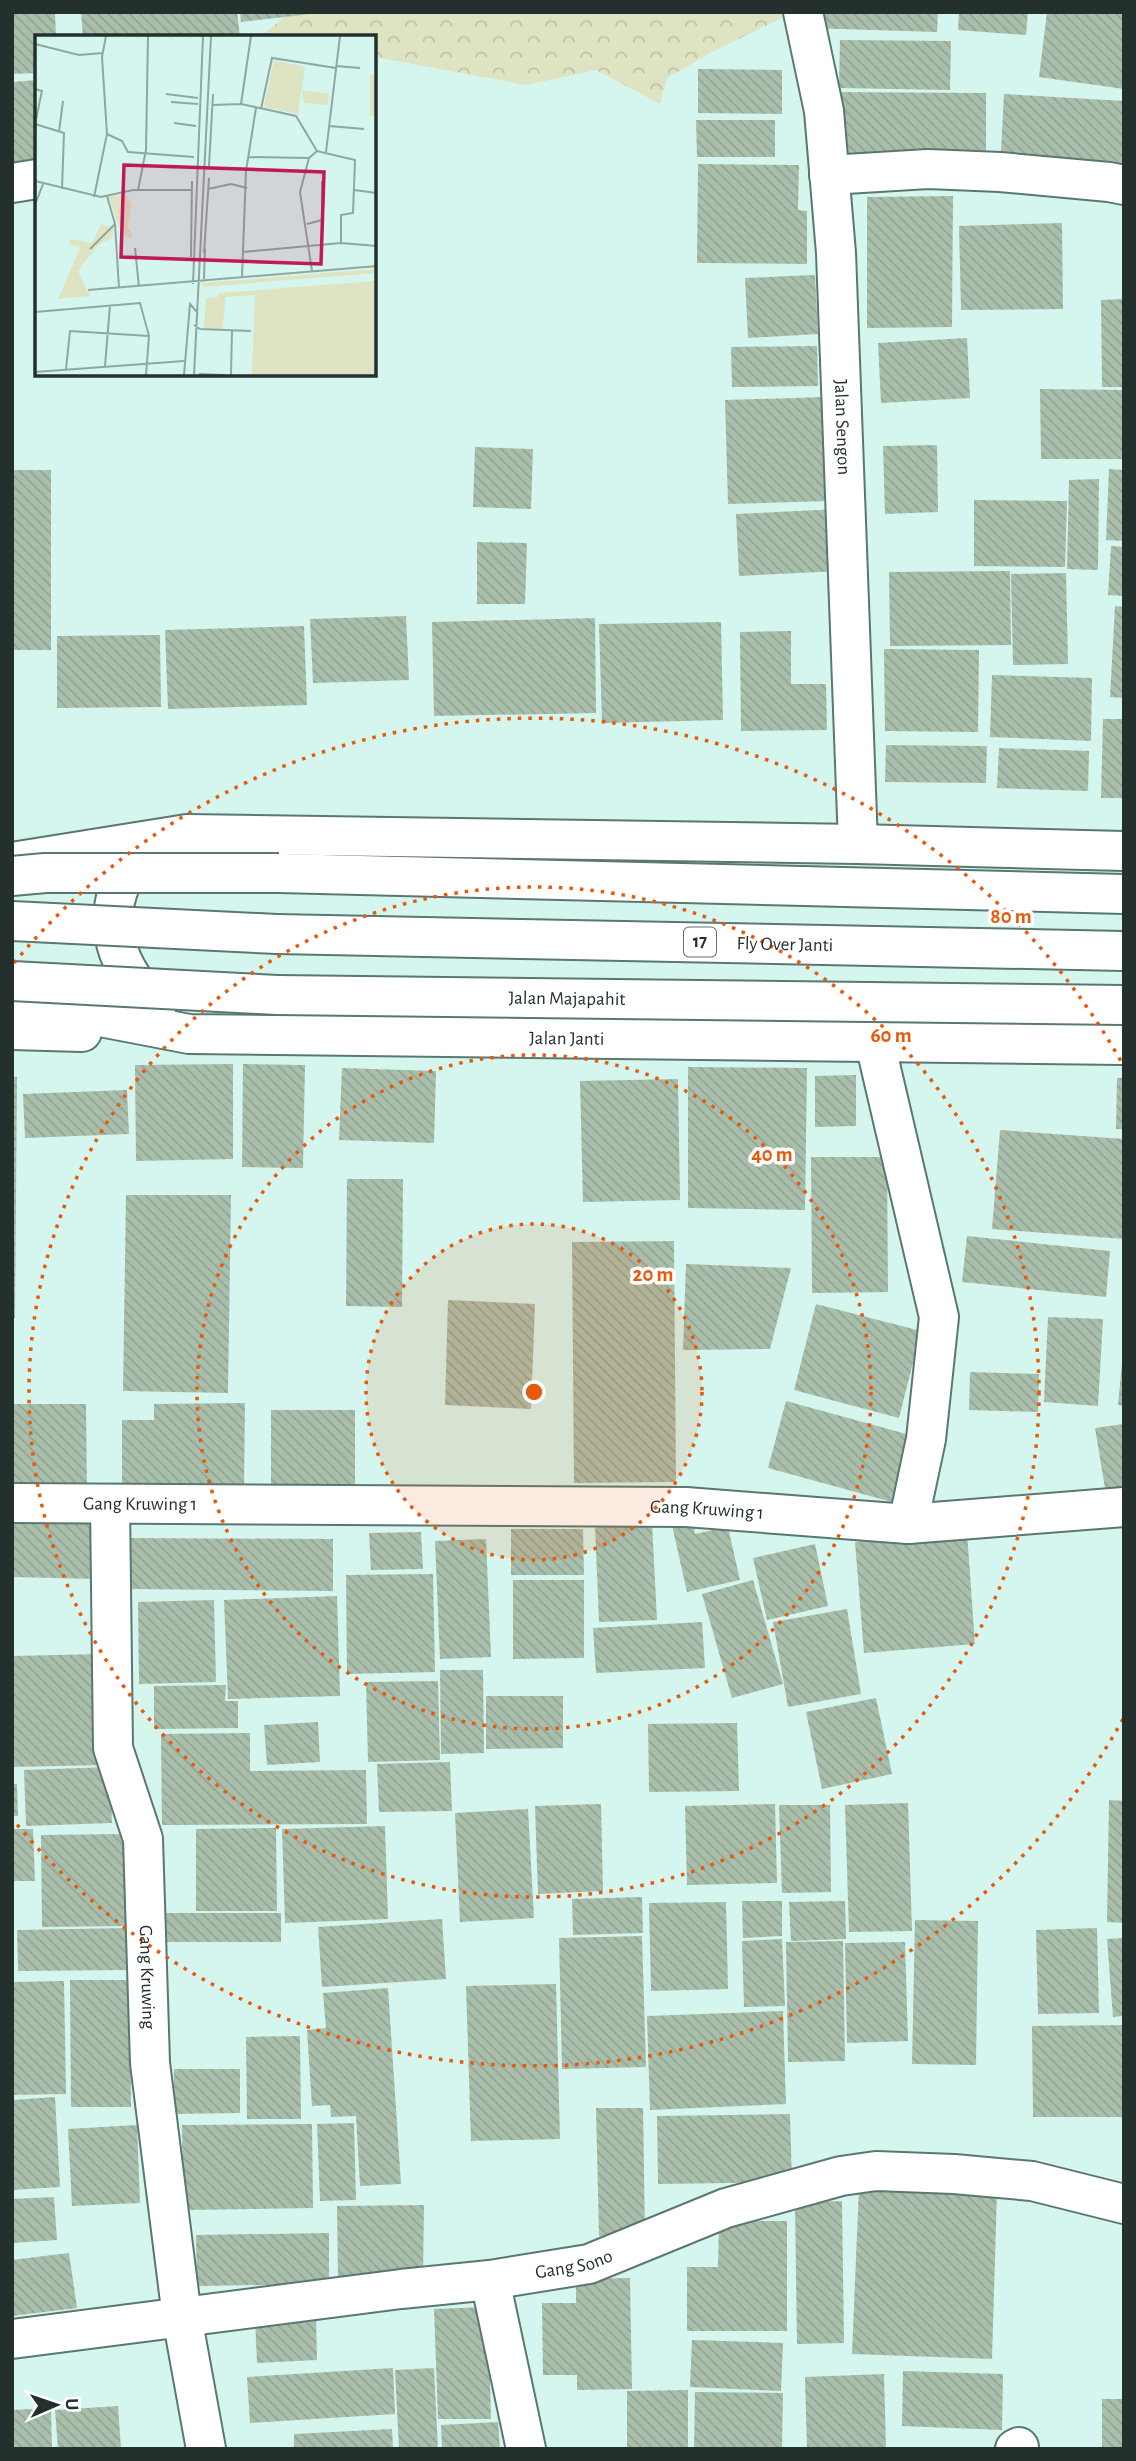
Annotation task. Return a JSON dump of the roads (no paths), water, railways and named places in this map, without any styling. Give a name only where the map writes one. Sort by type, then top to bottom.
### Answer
[{"type":"main road","name":"Jalan Sengon","points":[[803,12],[824,111],[836,253],[858,844]]},
{"type":"main road","points":[[829,175],[928,169],[1124,185]]},
{"type":"main road","points":[[12,183],[35,179]]},
{"type":"main road","points":[[187,834],[144,848],[126,868],[114,899],[114,939],[126,971],[152,1007],[189,1034]]},
{"type":"main road","points":[[12,862],[187,834],[858,844],[1124,851]]},
{"type":"main road","points":[[12,876],[45,873],[279,873],[1124,894]]},
{"type":"main road","name":"Fly Over Janti","points":[[12,921],[277,934],[1124,951]]},
{"type":"main road","name":"Jalan Majapahit","points":[[12,981],[277,995],[1124,1005]]},
{"type":"main road","name":"Jalan Janti","points":[[12,1000],[189,1034],[1124,1045]]},
{"type":"main road","points":[[12,1030],[189,1034]]},
{"type":"main road","points":[[875,1043],[939,1317],[926,1439],[908,1524]]},
{"type":"main road","name":"Gang Kruwing 1","points":[[12,1503],[686,1507],[908,1524],[1124,1507]]},
{"type":"main road","name":"Gang Kruwing","points":[[110,1504],[113,1748],[143,1839],[150,2063],[181,2317],[206,2449]]},
{"type":"main road","name":"Gang Sono","points":[[12,2339],[489,2280],[589,2264],[726,2208],[841,2176],[876,2171],[1032,2181],[1124,2204]]},
{"type":"main road","points":[[489,2280],[526,2449]]}]
